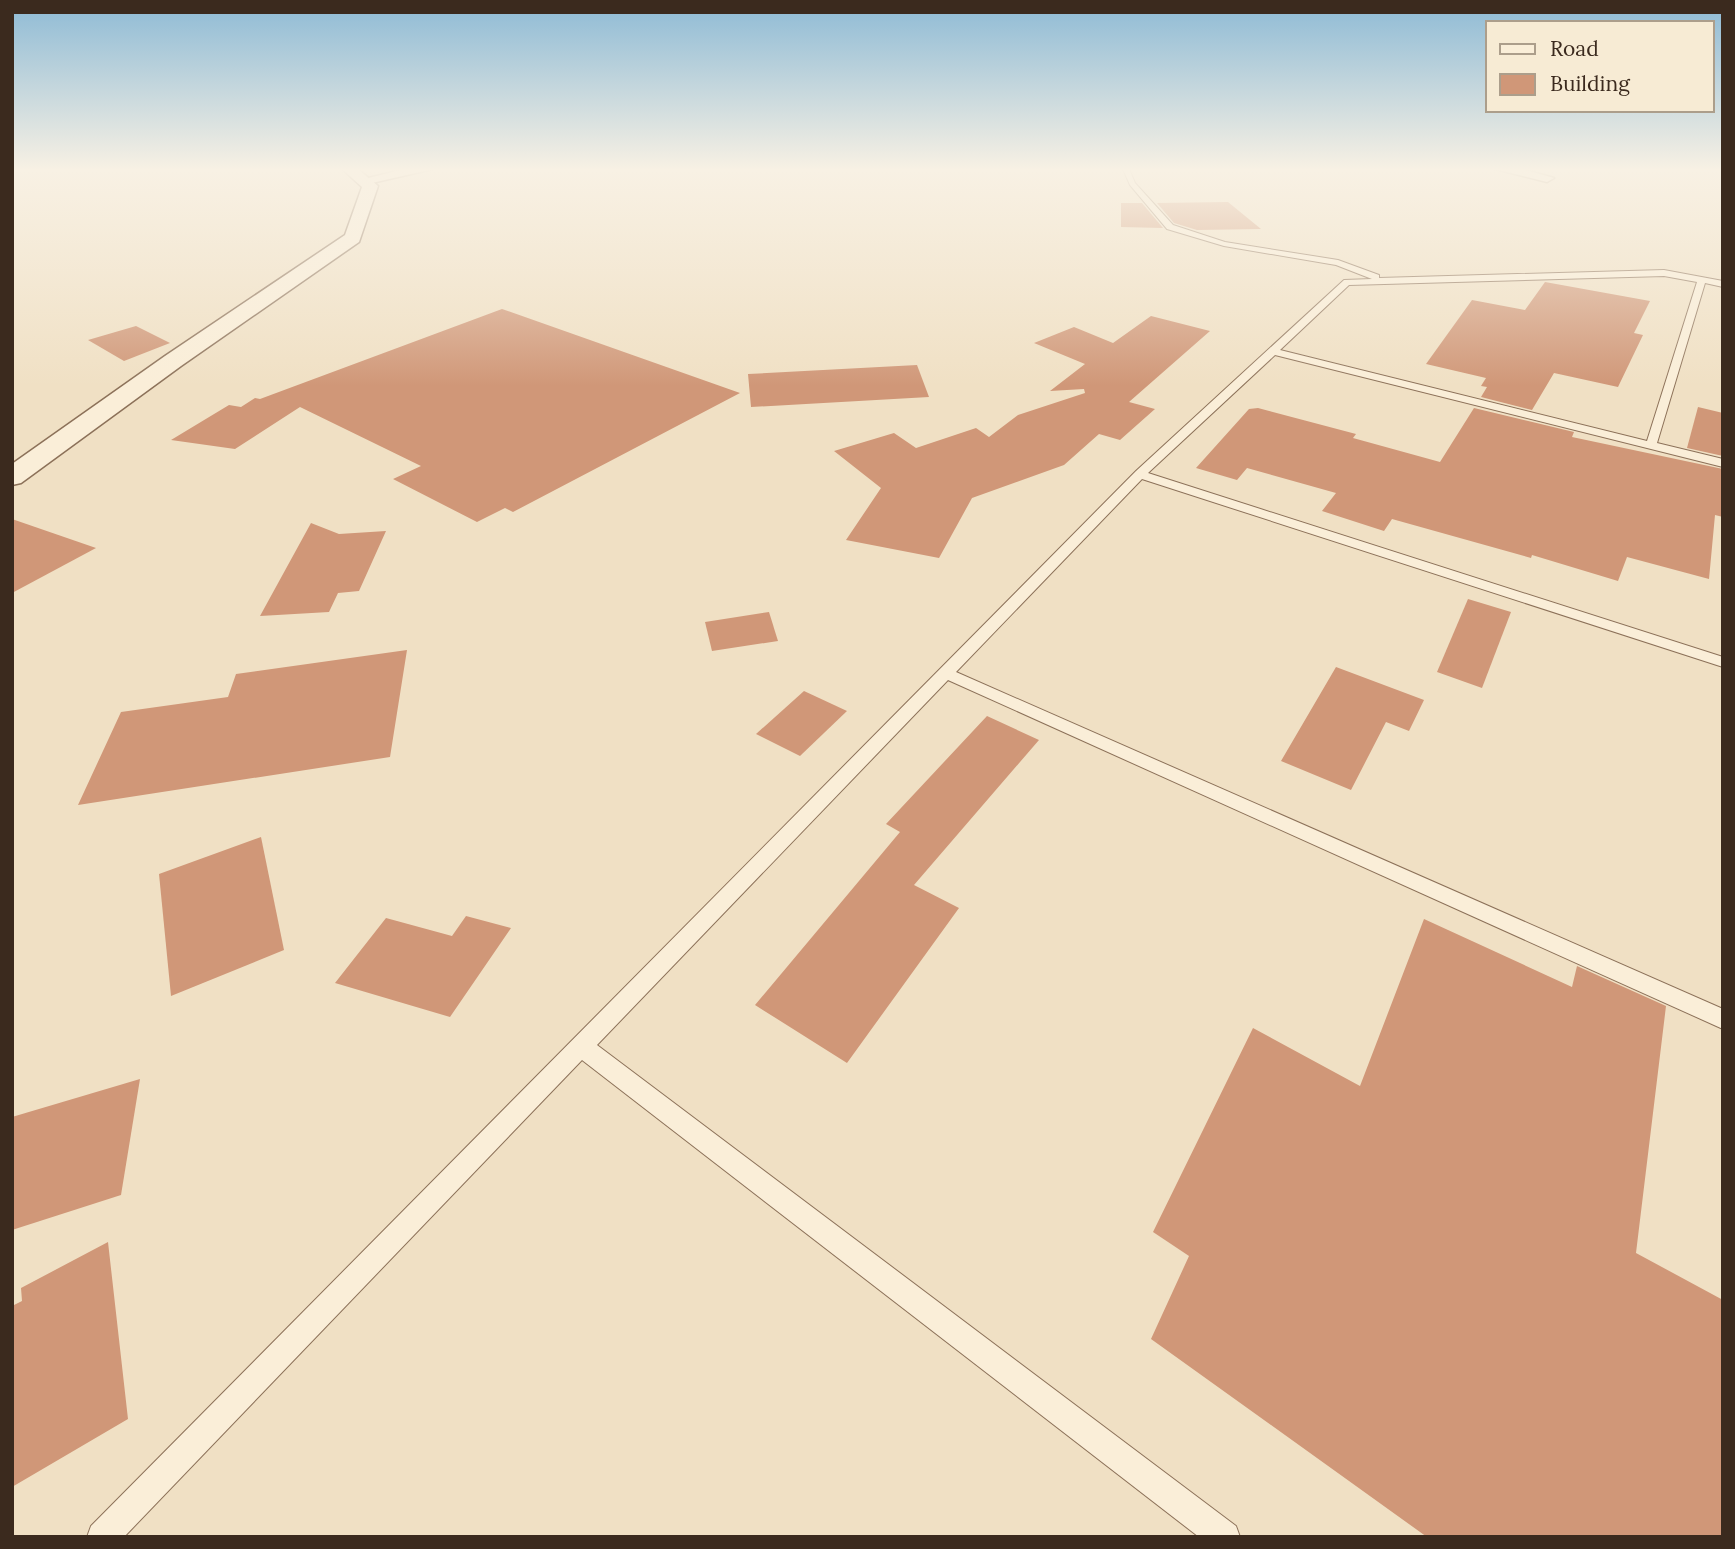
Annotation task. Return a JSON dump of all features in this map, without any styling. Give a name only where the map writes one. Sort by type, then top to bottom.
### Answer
[{"type":"street","points":[[12,477],[173,360],[347,241]]},
{"type":"lane","points":[[1215,241],[1338,264],[1388,281]]},
{"type":"lane","points":[[102,1537],[1140,474],[1347,282],[1664,273],[1723,284]]},
{"type":"lane","points":[[1651,445],[1702,280]]},
{"type":"lane","points":[[1272,351],[1723,463]]},
{"type":"lane","points":[[1140,474],[1723,662]]},
{"type":"lane","points":[[945,673],[1723,1019]]},
{"type":"lane","points":[[581,1046],[1225,1537]]},
{"type":"building","points":[[1545,282],[1650,301],[1634,333],[1643,335],[1618,387],[1554,373],[1532,410],[1481,397],[1487,387],[1481,386],[1486,378],[1426,364],[1472,300],[1525,310]]},
{"type":"building","points":[[502,309],[740,393],[513,512],[505,508],[477,522],[393,479],[421,466],[300,407],[235,449],[171,440],[229,405],[241,407],[255,398],[260,399]]},
{"type":"building","points":[[1151,316],[1210,331],[1129,402],[1155,409],[1120,440],[1099,434],[1064,465],[972,498],[939,558],[846,540],[881,488],[834,451],[894,433],[916,448],[976,428],[989,437],[1018,415],[1085,393],[1084,389],[1050,391],[1085,364],[1034,343],[1074,327],[1113,343]]},
{"type":"building","points":[[136,326],[170,343],[124,361],[88,340]]},
{"type":"building","points":[[917,365],[929,397],[751,407],[748,374]]},
{"type":"building","points":[[1698,407],[1723,413],[1723,456],[1687,448]]},
{"type":"building","points":[[1258,408],[1356,434],[1353,438],[1440,462],[1474,408],[1574,432],[1572,437],[1723,469],[1723,517],[1715,515],[1709,579],[1627,557],[1618,581],[1532,555],[1531,558],[1392,519],[1384,531],[1322,511],[1336,493],[1247,468],[1237,480],[1196,468],[1249,409]]},
{"type":"building","points":[[12,519],[96,548],[12,593]]},
{"type":"building","points":[[311,523],[339,534],[386,531],[359,591],[338,593],[329,612],[260,616]]},
{"type":"building","points":[[1468,599],[1511,612],[1482,688],[1437,672]]},
{"type":"building","points":[[769,612],[778,641],[712,651],[705,622]]},
{"type":"building","points":[[407,650],[390,757],[78,805],[121,712],[228,697],[236,674]]},
{"type":"building","points":[[1336,667],[1424,700],[1409,731],[1386,722],[1351,790],[1281,761]]},
{"type":"building","points":[[804,691],[847,711],[800,756],[756,734]]},
{"type":"building","points":[[987,716],[1039,740],[914,885],[959,908],[847,1063],[755,1005],[900,832],[886,824]]},
{"type":"building","points":[[261,837],[284,950],[171,996],[159,874]]},
{"type":"building","points":[[466,916],[511,928],[450,1017],[335,983],[386,918],[452,936]]},
{"type":"building","points":[[1424,919],[1572,987],[1577,966],[1666,1006],[1636,1253],[1723,1300],[1723,1537],[1427,1537],[1151,1339],[1189,1256],[1153,1232],[1253,1028],[1360,1086]]},
{"type":"building","points":[[140,1079],[121,1195],[12,1230],[12,1117]]},
{"type":"building","points":[[108,1242],[128,1419],[12,1487],[12,1306],[22,1301],[21,1288]]}]
